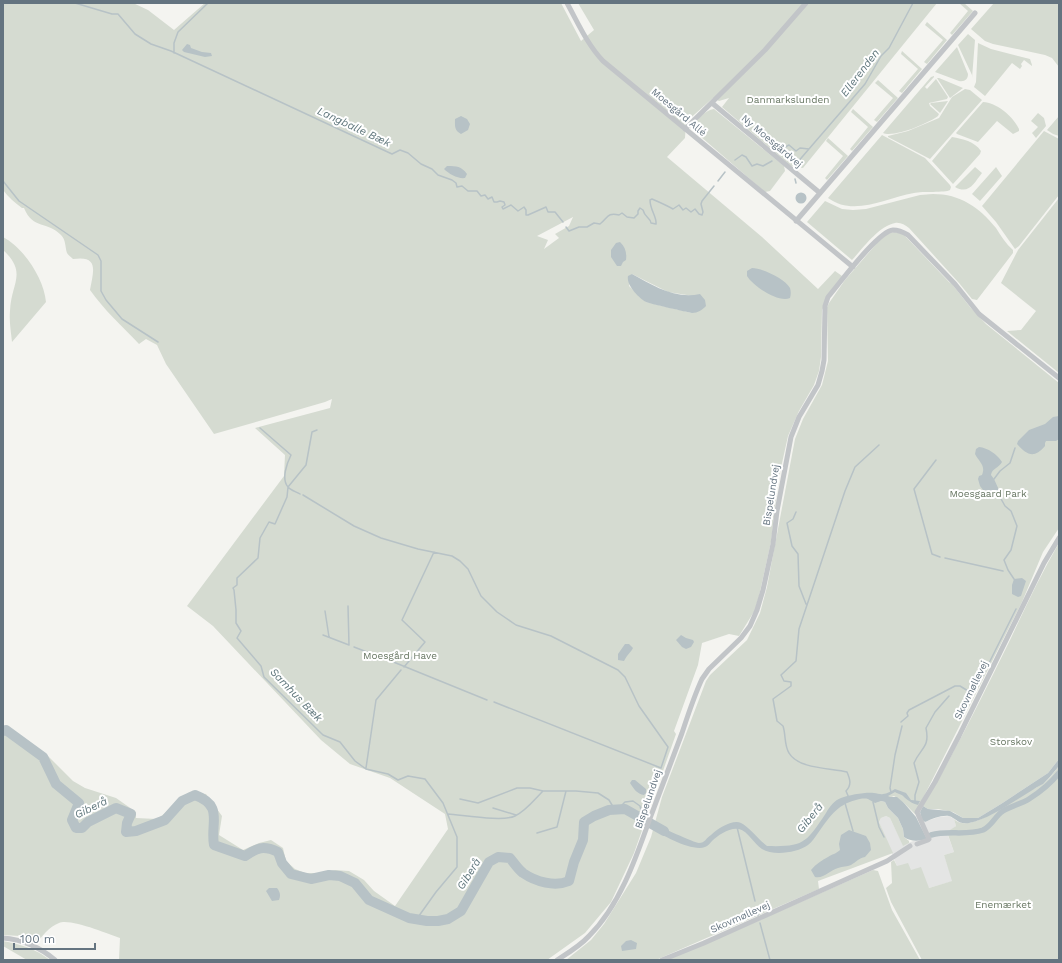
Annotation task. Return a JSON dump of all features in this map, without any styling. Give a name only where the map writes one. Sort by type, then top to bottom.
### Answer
[{"type":"street","name":"Moesgård Allé","points":[[567,3],[595,52],[685,129],[853,267]]},
{"type":"street","points":[[685,129],[765,50],[806,3]]},
{"type":"street","points":[[796,221],[975,13]]},
{"type":"street","name":"Ny Moesgårdvej","points":[[712,103],[820,193]]},
{"type":"street","name":"Bispelundvej","points":[[557,960],[589,937],[605,917],[625,881],[645,835],[702,679],[709,669],[741,638],[750,626],[757,610],[774,544],[777,511],[791,437],[799,417],[818,385],[822,371],[824,360],[826,302],[828,297],[853,267],[880,237],[893,230],[900,231],[908,235],[955,284],[979,314],[1059,378]]},
{"type":"street","name":"Skovmøllevej","points":[[917,844],[929,839],[918,815],[918,810],[959,736],[1044,563],[1059,538]]},
{"type":"street","name":"Skovmøllevej","points":[[662,960],[704,943],[887,861],[910,846]]},
{"type":"street","points":[[3,938],[25,943],[48,954],[55,960]]},
{"type":"shaded area","points":[[187,44],[190,45],[191,48],[202,52],[211,53],[212,56],[205,57],[184,52],[182,50]]},
{"type":"shaded area","points":[[461,116],[467,119],[470,124],[468,130],[461,134],[455,128],[455,119]]},
{"type":"shaded area","points":[[447,166],[456,166],[461,168],[467,174],[465,178],[457,177],[448,173],[444,169]]},
{"type":"shaded area","points":[[801,192],[805,194],[807,198],[805,202],[801,204],[797,202],[795,198],[797,194]]},
{"type":"shaded area","points":[[620,242],[625,250],[626,260],[621,266],[617,266],[611,257],[611,250],[616,243]]},
{"type":"shaded area","points":[[752,268],[767,272],[783,281],[790,288],[790,298],[779,298],[760,289],[747,276],[747,271]]},
{"type":"shaded area","points":[[632,274],[656,287],[673,293],[682,295],[700,294],[705,300],[706,306],[700,311],[692,313],[646,302],[640,298],[629,283],[628,276]]},
{"type":"shaded area","points":[[1059,416],[1059,439],[1056,441],[1046,441],[1045,446],[1034,454],[1027,453],[1017,444],[1029,430],[1045,424],[1053,417]]},
{"type":"shaded area","points":[[979,447],[992,452],[998,456],[1002,462],[991,475],[999,490],[995,494],[992,494],[989,490],[983,490],[980,486],[978,479],[979,476],[982,475],[983,469],[982,464],[975,454],[976,449]]},
{"type":"shaded area","points":[[1022,578],[1026,581],[1021,596],[1018,597],[1012,594],[1012,585],[1014,579]]},
{"type":"shaded area","points":[[681,635],[693,640],[694,642],[691,647],[686,649],[676,640]]},
{"type":"shaded area","points":[[625,644],[629,644],[633,648],[624,661],[618,660],[618,654]]},
{"type":"shaded area","points":[[1059,759],[1059,766],[1043,784],[988,816],[969,823],[962,823],[949,816],[940,817],[925,822],[922,820],[920,812],[923,806],[928,809],[950,811],[963,818],[978,818],[1048,773]]},
{"type":"shaded area","points":[[632,780],[635,780],[646,789],[646,793],[644,795],[639,794],[634,789],[630,783]]},
{"type":"shaded area","name":"Giberå","points":[[895,789],[906,793],[911,800],[920,801],[918,805],[910,802],[902,795],[895,792],[888,796],[897,797],[904,803],[916,817],[927,839],[915,841],[904,837],[903,829],[898,818],[888,808],[885,802],[881,801],[875,803],[868,799],[857,800],[843,805],[830,817],[808,845],[798,850],[785,853],[772,852],[762,849],[745,832],[739,829],[732,829],[724,832],[707,846],[700,848],[678,842],[652,828],[653,823],[701,843],[721,828],[730,823],[738,822],[747,827],[767,846],[797,844],[803,841],[814,831],[830,806],[839,799],[862,793],[884,794]]},
{"type":"shaded area","points":[[886,816],[890,818],[903,845],[916,840],[924,822],[939,817],[949,816],[954,819],[956,826],[947,833],[954,852],[944,855],[953,881],[929,888],[910,870],[897,866],[879,822],[881,818]]},
{"type":"shaded area","points":[[849,830],[866,836],[870,843],[871,850],[865,857],[859,859],[851,865],[835,869],[821,877],[815,877],[811,870],[821,861],[840,850],[839,844],[841,835]]},
{"type":"shaded area","points":[[269,888],[277,888],[280,894],[279,900],[272,901],[266,891]]},
{"type":"shaded area","points":[[631,940],[637,943],[636,949],[622,951],[621,946],[626,941]]},
{"type":"green space","points":[[3,3],[133,3],[148,10],[174,30],[205,3],[561,3],[581,41],[594,30],[578,3],[937,3],[803,168],[791,166],[722,107],[729,98],[719,101],[713,98],[686,122],[685,138],[667,157],[762,237],[818,289],[835,271],[842,276],[822,310],[821,357],[819,371],[814,385],[799,411],[788,436],[778,481],[771,542],[755,610],[739,636],[729,634],[702,643],[698,665],[674,731],[676,734],[634,853],[611,902],[585,933],[547,960],[119,960],[120,938],[80,924],[64,922],[59,923],[49,929],[36,944],[34,940],[20,936],[3,935],[3,726],[6,726],[19,734],[48,756],[73,781],[85,788],[116,798],[136,812],[136,818],[157,819],[180,798],[190,792],[206,794],[222,816],[219,835],[243,850],[259,843],[271,840],[283,848],[286,861],[295,869],[305,873],[322,873],[335,870],[349,871],[364,880],[374,891],[395,906],[448,829],[445,814],[390,778],[350,764],[321,740],[213,626],[187,606],[284,476],[285,455],[255,428],[330,408],[332,399],[214,434],[166,364],[157,345],[146,339],[139,344],[95,297],[90,290],[93,271],[91,262],[82,258],[73,259],[67,253],[65,241],[61,235],[51,228],[36,223],[32,220],[24,208],[14,202],[3,190]],"holes":[[[573,217],[569,226],[555,234],[559,238],[544,249],[548,240],[537,236]],[[632,274],[668,292],[693,296],[692,313],[646,302],[629,286]]]},
{"type":"green space","points":[[959,3],[964,3],[973,11],[952,35],[950,33],[968,11]]},
{"type":"green space","points":[[994,3],[1059,3],[1059,67],[1052,58],[1045,55],[993,44],[985,41],[971,29]]},
{"type":"green space","points":[[927,22],[947,40],[927,64],[924,62],[943,40],[925,25]]},
{"type":"green space","points":[[968,34],[975,40],[972,78],[958,45]]},
{"type":"green space","points":[[978,43],[991,49],[1030,59],[1032,66],[1024,60],[1020,69],[1012,63],[985,96],[974,87],[976,82]]},
{"type":"green space","points":[[957,47],[968,74],[967,79],[964,81],[959,81],[935,72]]},
{"type":"green space","points":[[902,51],[922,69],[902,93],[899,91],[918,69],[901,54]]},
{"type":"green space","points":[[934,76],[925,87],[927,89],[936,79],[948,97],[947,99],[929,103],[930,106],[939,114],[938,116],[920,126],[903,132],[888,134],[883,133],[931,77]]},
{"type":"green space","points":[[937,78],[939,78],[963,88],[950,98]]},
{"type":"green space","points":[[878,80],[898,98],[877,122],[874,120],[893,98],[875,83]]},
{"type":"green space","points":[[965,89],[970,90],[982,100],[930,159],[888,137],[908,131],[939,118],[952,97]]},
{"type":"green space","points":[[948,101],[940,113],[930,104],[931,103]]},
{"type":"green space","points":[[983,102],[994,105],[1009,115],[1013,119],[1019,131],[1013,134],[997,121],[978,142],[957,134],[956,133]]},
{"type":"green space","points":[[714,109],[784,166],[785,171],[770,191],[765,192],[693,130],[692,127],[696,121],[707,111]]},
{"type":"green space","points":[[853,109],[873,127],[852,151],[850,149],[868,127],[851,112]]},
{"type":"green space","points":[[1038,113],[1044,118],[1046,126],[1036,138],[1032,133],[1038,127],[1031,121]]},
{"type":"green space","points":[[1059,116],[1059,136],[1047,130]]},
{"type":"green space","points":[[1044,131],[1059,139],[1059,195],[1019,246],[1015,249],[996,222],[982,206]]},
{"type":"green space","points":[[882,135],[925,158],[950,185],[950,190],[914,193],[859,206],[848,206],[828,198]]},
{"type":"green space","points":[[952,137],[972,143],[981,151],[953,184],[932,161]]},
{"type":"green space","points":[[828,138],[848,156],[827,180],[825,178],[843,156],[826,141]]},
{"type":"green space","points":[[975,167],[982,173],[971,187],[964,190],[955,187]]},
{"type":"green space","points":[[996,167],[1002,176],[980,201],[972,194]]},
{"type":"green space","points":[[933,194],[952,196],[976,208],[990,221],[1013,250],[1013,253],[977,300],[972,299],[909,228],[902,224],[895,223],[883,228],[852,260],[807,222],[825,201],[842,209],[853,210],[866,209],[920,195]]},
{"type":"green space","points":[[1059,198],[1059,373],[1007,331],[1021,330],[1036,311],[1001,283],[1018,250]]},
{"type":"green space","name":"Moesgaard Park","points":[[895,232],[903,234],[907,238],[952,284],[986,324],[1059,383],[1059,528],[1043,552],[1022,602],[915,814],[894,796],[875,803],[881,801],[885,802],[888,808],[898,818],[903,829],[904,837],[909,841],[909,843],[903,846],[890,818],[886,816],[881,818],[879,822],[893,853],[818,881],[819,889],[656,960],[566,960],[591,940],[604,924],[636,873],[651,837],[662,797],[706,681],[710,675],[747,640],[760,613],[767,587],[795,439],[803,419],[822,385],[828,361],[827,307],[845,280],[878,242],[887,234]]},
{"type":"green space","points":[[3,237],[11,242],[32,265],[41,284],[46,302],[12,342],[10,315],[16,272],[15,265],[11,258],[3,250]]},
{"type":"green space","name":"Storskov","points":[[1059,543],[1059,759],[1048,773],[978,818],[963,818],[953,812],[928,809],[923,806],[968,723],[1046,566]]},
{"type":"green space","name":"Enemærket","points":[[1059,766],[1059,960],[922,960],[891,902],[886,888],[892,883],[891,862],[894,860],[897,866],[908,863],[911,870],[921,867],[929,888],[952,881],[944,855],[954,852],[947,832],[956,826],[954,819],[961,823],[969,823],[990,815],[1043,784]]},
{"type":"green space","points":[[873,870],[878,871],[892,910],[920,960],[667,960],[726,935]]},
{"type":"green space","points":[[3,941],[28,948],[50,960],[27,960],[3,946]]},
{"type":"waterway","name":"Langballe Bæk","points":[[75,3],[112,14],[118,14],[135,34],[151,44],[171,51],[392,154],[400,150],[408,153],[421,164],[432,169],[438,175],[452,180],[456,183],[457,187],[462,186],[468,191],[477,191],[481,196],[485,195],[488,199],[492,197],[494,202],[504,202],[505,205],[502,207],[503,209],[511,205],[518,211],[524,207],[526,210],[526,215],[528,215],[546,207],[548,212],[555,212],[563,222]]},
{"type":"waterway","name":"Langballe Bæk","points":[[174,53],[174,43],[178,32],[208,3]]},
{"type":"waterway","name":"Ellerenden","points":[[796,164],[865,84],[881,56],[889,48],[913,3]]},
{"type":"waterway","points":[[781,151],[789,145],[796,151],[800,148],[809,149]]},
{"type":"waterway","points":[[735,160],[742,155],[746,157],[752,166],[757,164],[763,166],[772,161]]},
{"type":"waterway","points":[[718,181],[725,172]]},
{"type":"waterway","name":"Ellerenden","points":[[795,179],[796,183]]},
{"type":"waterway","points":[[3,181],[19,201],[98,255],[101,261],[101,291],[106,300],[122,319],[158,342]]},
{"type":"waterway","points":[[566,227],[569,231],[579,227],[587,227],[594,223],[600,224],[612,214],[619,215],[622,213],[627,217],[634,218],[638,214],[640,208],[643,210],[651,223],[656,224],[650,204],[650,200],[652,199],[673,209],[679,205],[683,210],[686,208],[691,212],[695,209],[702,215],[702,201],[714,186]]},
{"type":"waterway","points":[[260,428],[291,455],[286,467],[285,480],[289,488],[300,494]]},
{"type":"waterway","name":"Samhus Bæk","points":[[317,430],[312,432],[306,465],[288,487],[287,497],[275,524],[269,522],[260,538],[258,558],[237,578],[237,585],[233,588],[236,623],[241,631],[237,638],[261,666],[264,677],[323,735],[340,742],[355,761],[366,769],[388,774],[398,780],[408,776],[425,779],[443,803],[457,837],[457,867],[436,892],[416,920]]},
{"type":"waterway","points":[[849,798],[846,791],[850,782],[847,772],[807,765],[793,758],[789,753],[786,747],[783,726],[777,721],[773,699],[791,686],[791,682],[784,681],[781,675],[796,661],[799,629],[845,491],[855,467],[879,445]]},
{"type":"waterway","points":[[994,479],[1000,471],[1010,463],[1015,448]]},
{"type":"waterway","points":[[936,460],[914,489],[932,554],[940,557]]},
{"type":"waterway","points":[[303,495],[354,526],[381,538],[418,549],[452,556],[468,569],[481,596],[497,612],[516,625],[551,636],[618,670],[625,677],[639,706],[668,747],[661,768],[494,702]]},
{"type":"waterway","points":[[1000,497],[1005,506],[1011,511],[1017,526],[1011,550],[1004,560],[1014,579]]},
{"type":"waterway","points":[[796,512],[793,519],[787,523],[792,546],[798,554],[799,586],[806,604]]},
{"type":"waterway","points":[[404,667],[425,642],[402,620],[434,552]]},
{"type":"waterway","points":[[945,558],[1003,571]]},
{"type":"waterway","points":[[323,635],[349,645],[348,606]]},
{"type":"waterway","points":[[901,722],[908,716],[907,713],[909,710],[955,686],[960,686],[973,694],[1016,609]]},
{"type":"waterway","points":[[325,611],[329,637]]},
{"type":"waterway","points":[[354,647],[385,659]]},
{"type":"waterway","points":[[391,661],[487,700]]},
{"type":"waterway","points":[[366,768],[376,700],[401,670]]},
{"type":"waterway","points":[[915,802],[915,795],[919,782],[914,763],[926,744],[926,728],[935,712],[949,696]]},
{"type":"waterway","points":[[891,792],[890,788],[895,755],[902,726]]},
{"type":"waterway","name":"Giberå","points":[[3,731],[6,730],[43,757],[56,784],[79,803],[72,820],[76,828],[82,828],[88,822],[116,808],[131,814],[127,823],[126,832],[136,831],[165,820],[182,801],[195,795],[204,799],[210,804],[213,810],[214,845],[245,856],[260,848],[273,850],[278,852],[282,863],[291,874],[311,879],[329,875],[340,876],[355,883],[369,900],[409,918],[427,921],[448,919],[461,911],[489,862],[498,857],[510,858],[523,873],[534,879],[546,883],[558,884],[569,881],[574,862],[583,840],[584,822],[609,810],[625,809],[664,831]]},
{"type":"waterway","points":[[643,818],[659,773]]},
{"type":"waterway","points":[[931,835],[944,833],[970,833],[983,830],[989,826],[1003,811],[1026,801],[1049,784],[1059,773]]},
{"type":"waterway","points":[[460,799],[478,803],[517,788],[530,788],[543,791]]},
{"type":"waterway","points":[[448,814],[483,818],[509,818],[523,811],[543,791],[598,793],[609,800],[615,810]]},
{"type":"waterway","points":[[537,833],[557,827],[566,791]]},
{"type":"waterway","points":[[617,810],[625,802],[633,801],[640,806],[643,818]]},
{"type":"waterway","points":[[873,802],[879,827],[884,837]]},
{"type":"waterway","points":[[845,803],[853,831]]},
{"type":"waterway","points":[[493,808],[516,815]]},
{"type":"waterway","points":[[737,827],[755,901]]},
{"type":"waterway","points":[[757,909],[758,916]]},
{"type":"waterway","points":[[760,923],[770,960]]},
{"type":"park label","name":"Danmarkslunden","points":[[788,99]]},
{"type":"park label","name":"Moesgård Have","points":[[400,655]]}]
